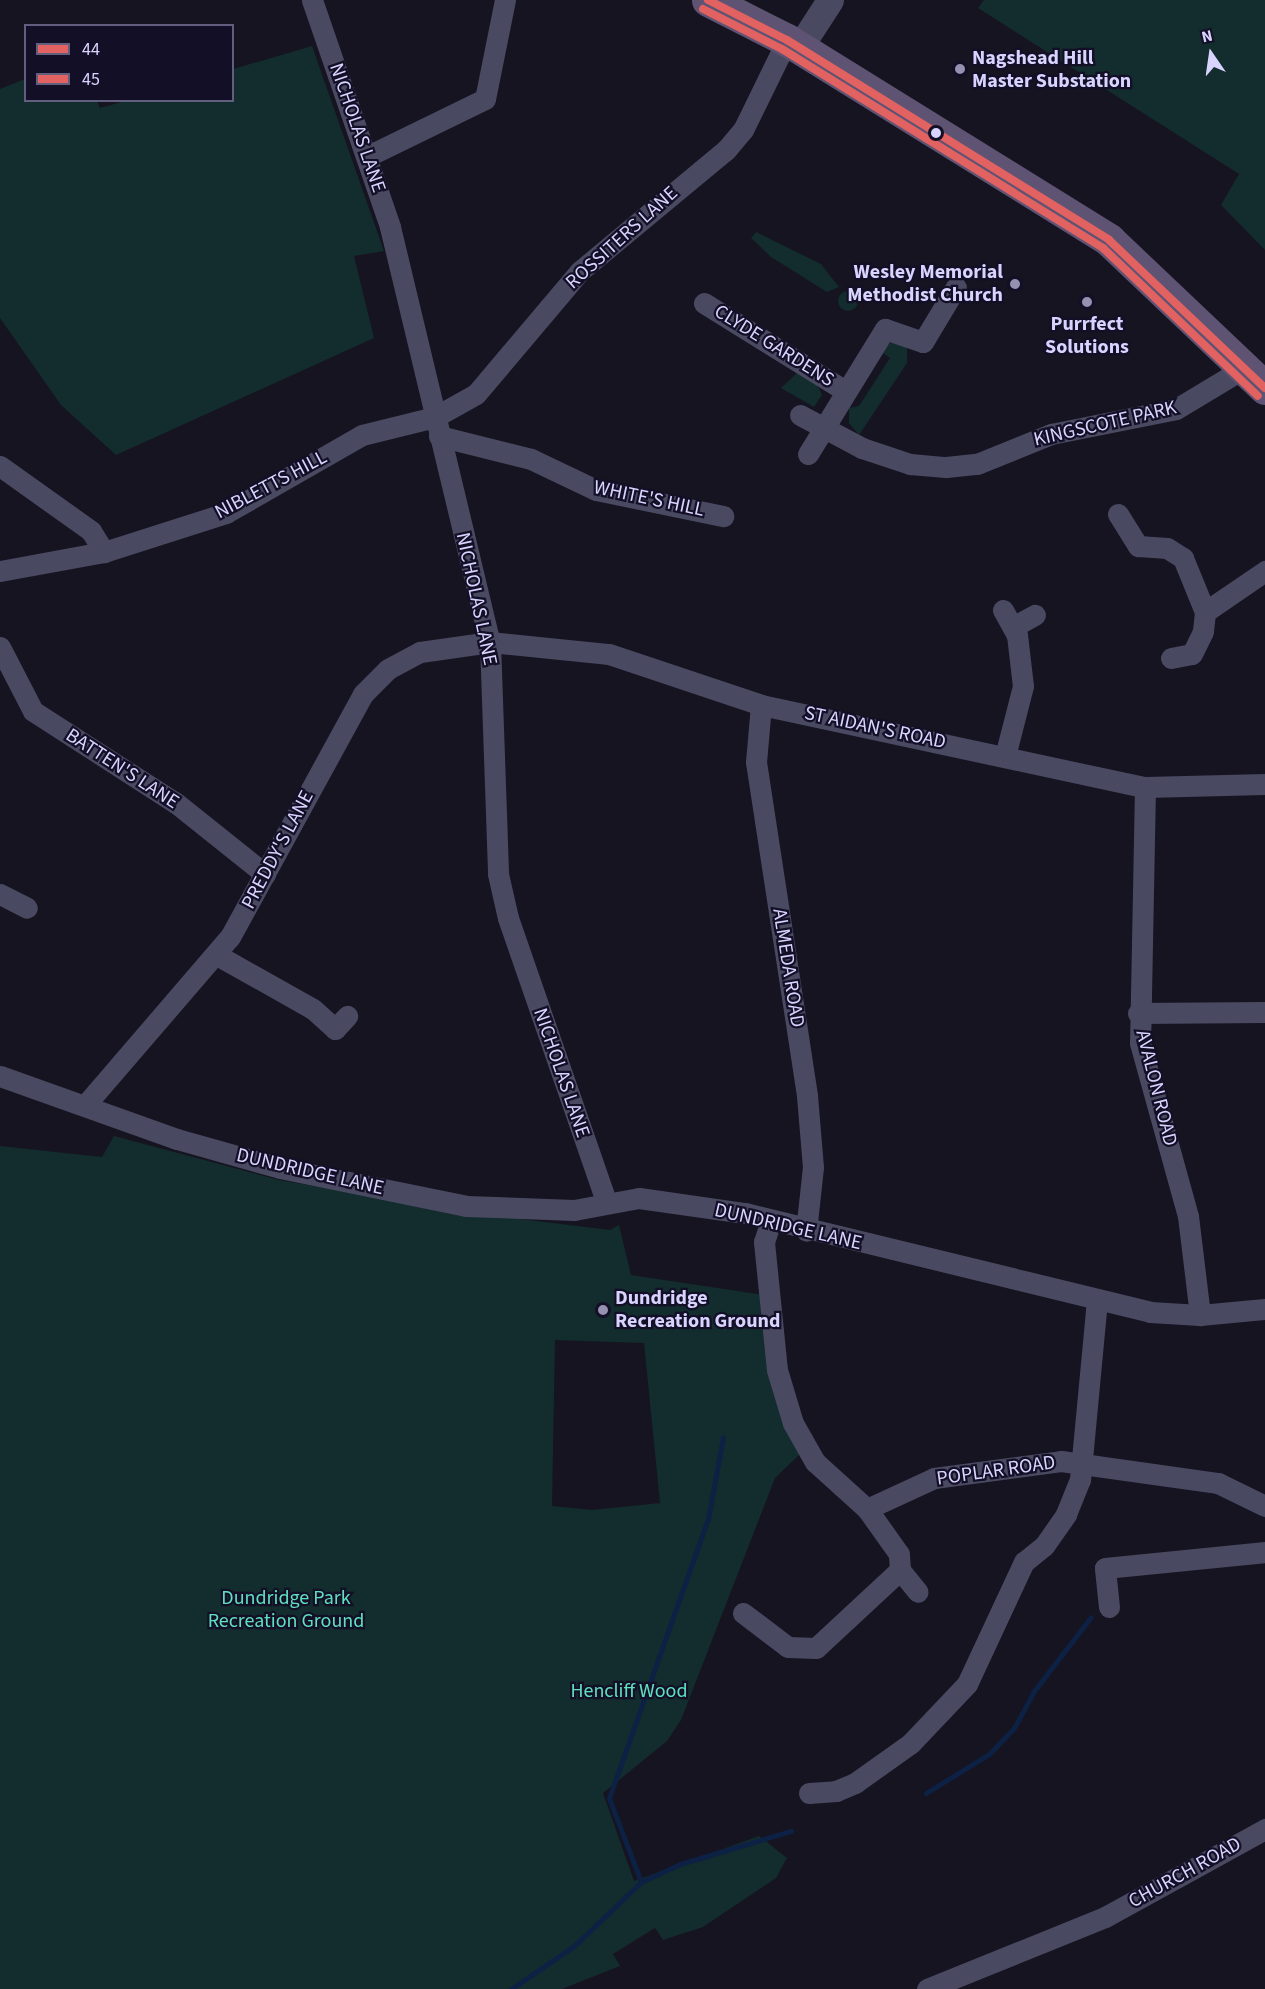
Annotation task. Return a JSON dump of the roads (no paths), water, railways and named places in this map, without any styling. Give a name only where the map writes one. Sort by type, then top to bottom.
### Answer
[{"type":"main road","points":[[708,0],[793,44],[1110,240],[1255,377]]},
{"type":"street","name":"NICHOLAS LANE","points":[[312,0],[368,156],[390,227],[490,642],[498,874],[508,918],[606,1201]]},
{"type":"street","points":[[368,156],[485,99],[505,0]]},
{"type":"street","points":[[793,44],[830,0]]},
{"type":"street","name":"ROSSITERS LANE","points":[[437,427],[476,394],[580,271],[726,150],[743,130],[793,44]]},
{"type":"street","name":"CLYDE GARDENS","points":[[822,427],[885,329],[923,342],[956,287]]},
{"type":"street","name":"CLYDE GARDENS","points":[[704,303],[844,390]]},
{"type":"street","name":"KINGSCOTE PARK","points":[[800,415],[862,448],[910,464],[976,464],[1051,434],[1176,409],[1255,377]]},
{"type":"street","name":"WHITE'S HILL","points":[[437,427],[531,459],[596,490],[723,516]]},
{"type":"street","name":"NIBLETTS HILL","points":[[0,571],[104,552],[226,513],[362,435],[437,427]]},
{"type":"street","points":[[808,454],[822,427]]},
{"type":"street","points":[[0,466],[91,531],[104,552]]},
{"type":"street","points":[[1118,514],[1138,546],[1167,548],[1183,558],[1205,612],[1203,632],[1192,654],[1172,658]]},
{"type":"street","points":[[1205,612],[1265,571]]},
{"type":"street","points":[[1005,756],[1023,686],[1008,618],[1035,615]]},
{"type":"street","name":"ST AIDAN'S ROAD","points":[[490,642],[609,654],[762,705],[1145,787],[1265,784]]},
{"type":"street","name":"PREDDY'S LANE","points":[[87,1103],[217,955],[375,679],[420,652],[490,642]]},
{"type":"street","name":"BATTEN'S LANE","points":[[0,647],[33,711],[176,803],[265,874]]},
{"type":"street","name":"ALMEDA ROAD","points":[[762,705],[756,762],[807,1096],[813,1167],[806,1231]]},
{"type":"street","name":"AVALON ROAD","points":[[1145,787],[1138,1013],[1140,1043],[1188,1216],[1200,1315]]},
{"type":"street","points":[[0,894],[27,908]]},
{"type":"street","points":[[217,955],[313,1009],[336,1029]]},
{"type":"street","points":[[1138,1013],[1265,1012]]},
{"type":"street","name":"DUNDRIDGE LANE","points":[[0,1076],[87,1103],[177,1139],[280,1168],[466,1206],[546,1211],[639,1198],[771,1221],[1097,1300],[1200,1315],[1265,1309]]},
{"type":"street","points":[[771,1221],[764,1242],[777,1370],[793,1423],[815,1462],[867,1509],[899,1554],[900,1570],[918,1592]]},
{"type":"street","points":[[809,1793],[837,1791],[855,1782],[911,1743],[967,1684],[1024,1562],[1044,1546],[1066,1514],[1083,1461],[1097,1300]]},
{"type":"street","name":"POPLAR ROAD","points":[[867,1509],[934,1478],[1083,1461],[1218,1483],[1265,1506]]},
{"type":"street","points":[[1109,1607],[1104,1577],[1105,1569],[1265,1552]]},
{"type":"street","points":[[743,1613],[788,1647],[816,1648],[900,1570]]},
{"type":"street","name":"CHURCH ROAD","points":[[927,1989],[1105,1917],[1265,1829]]},
{"type":"waterway","points":[[641,1882],[609,1798],[708,1519],[723,1437]]},
{"type":"waterway","points":[[926,1793],[989,1754],[1014,1728],[1034,1691],[1091,1617]]},
{"type":"waterway","points":[[511,1989],[574,1946],[641,1882],[680,1864],[791,1831]]},
{"type":"place","name":"Nagshead Hill Master Substation","points":[[960,69]]},
{"type":"place","name":"Wesley Memorial Methodist Church","points":[[1015,284]]},
{"type":"place","name":"Purrfect Solutions","points":[[1087,302]]},
{"type":"place","name":"Dundridge Recreation Ground","points":[[603,1310]]},
{"type":"park label","name":"Dundridge Park Recreation Ground","points":[[286,1610]]},
{"type":"park label","name":"Hencliff Wood","points":[[629,1691]]}]
